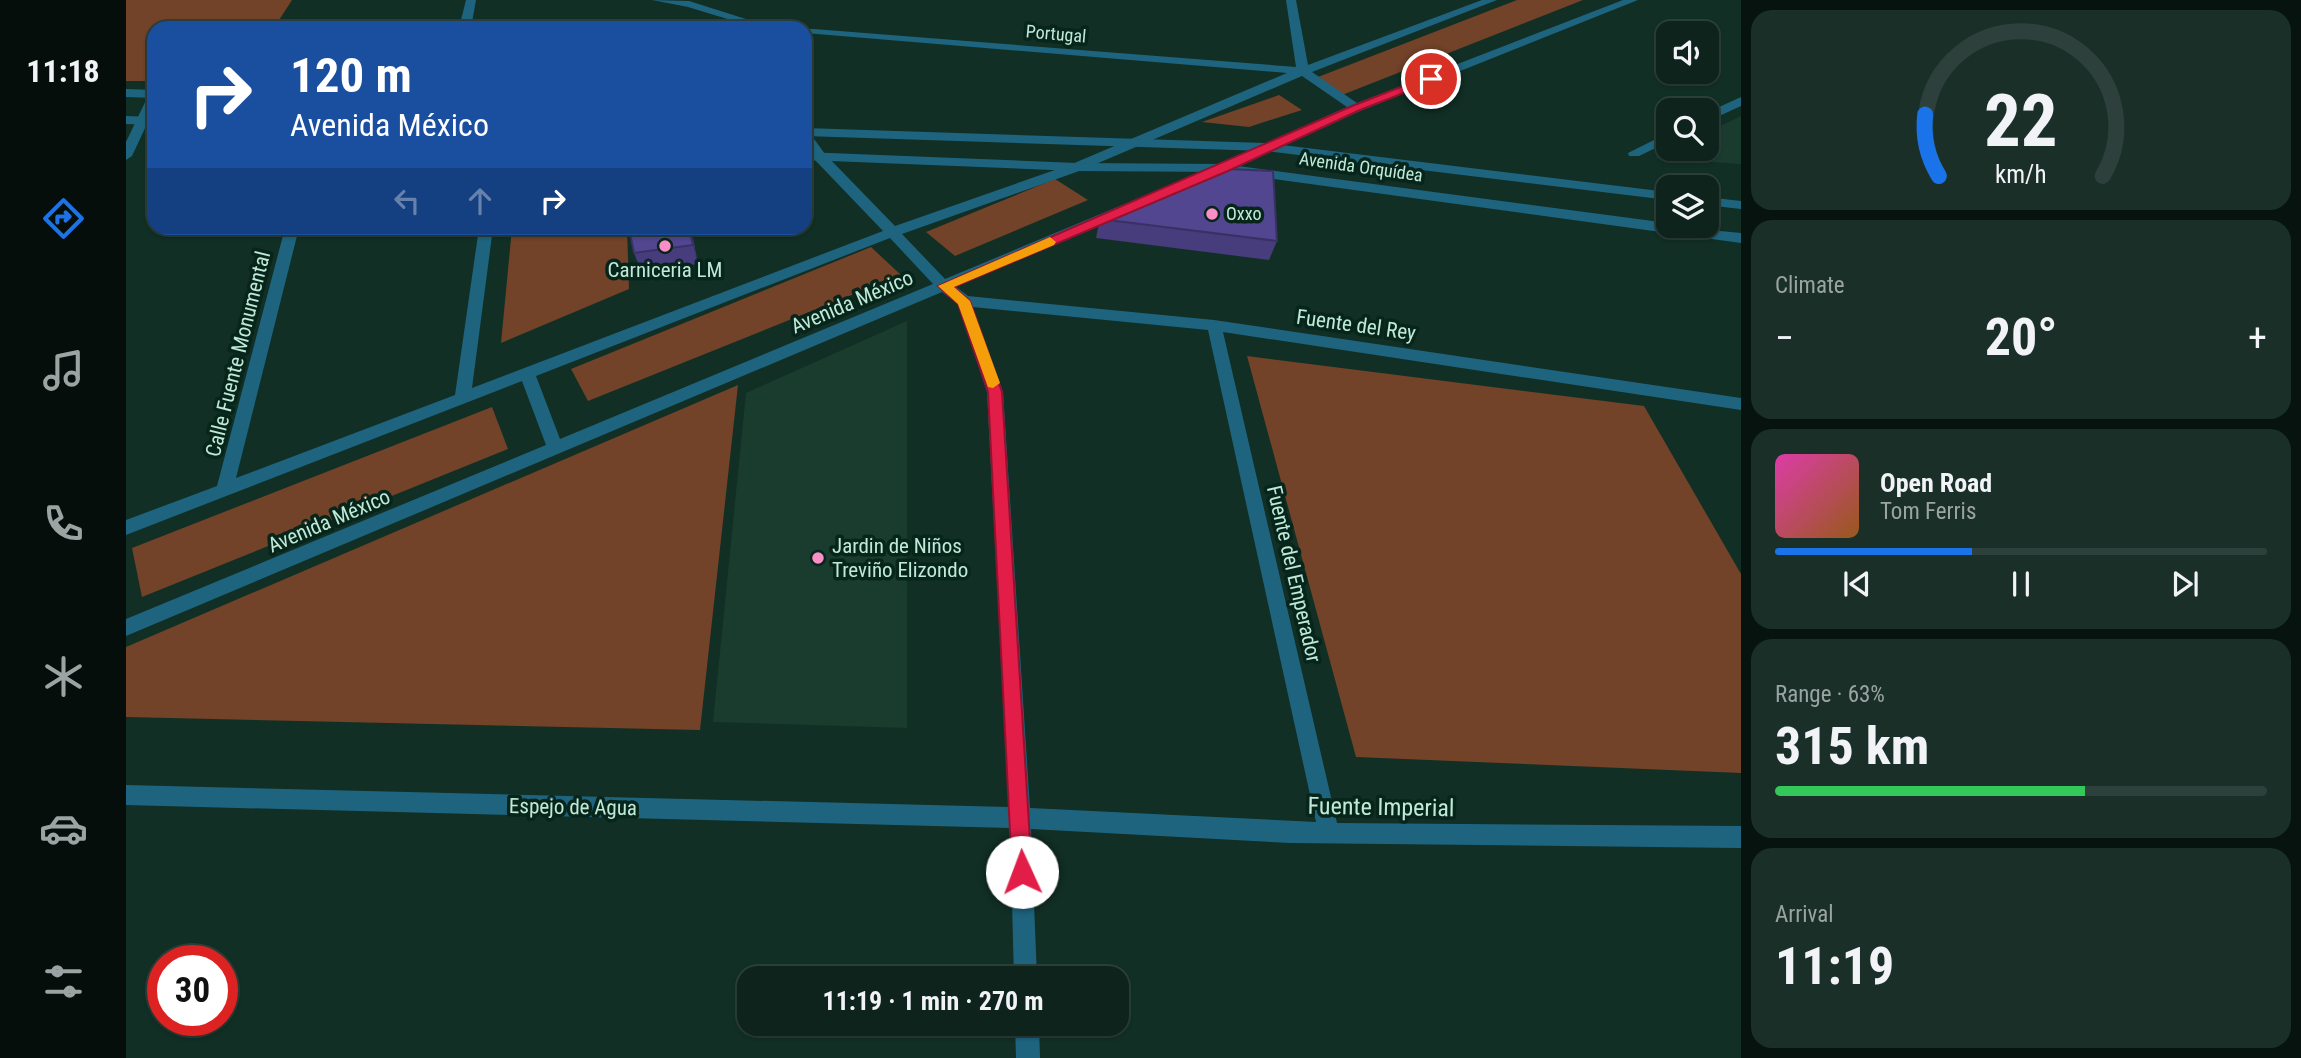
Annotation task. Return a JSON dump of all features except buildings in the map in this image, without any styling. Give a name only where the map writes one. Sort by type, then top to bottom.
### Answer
[{"type":"street","points":[[466,21],[471,0]]},
{"type":"street","points":[[657,0],[689,4],[743,21]]},
{"type":"street","points":[[1291,0],[1303,71],[1356,108]]},
{"type":"street","points":[[126,528],[528,376],[893,232],[1077,167],[1303,71],[1471,4],[1492,0]]},
{"type":"street","name":"Avenida México","points":[[126,628],[944,286],[1223,168],[1356,108],[1633,0]]},
{"type":"street","name":"Portugal","points":[[812,31],[1303,71]]},
{"type":"street","points":[[126,93],[147,94]]},
{"type":"street","points":[[1719,112],[1741,101]]},
{"type":"street","points":[[126,120],[147,121],[126,156]]},
{"type":"street","name":"Avenida Orquídea","points":[[812,134],[1265,147],[1656,195]]},
{"type":"street","points":[[1634,153],[1656,142]]},
{"type":"street","points":[[813,156],[893,232],[944,286],[964,301],[995,392],[1020,818],[1025,966]]},
{"type":"street","name":"Avenida Orquídea","points":[[813,156],[1077,167],[1223,168],[1741,238]]},
{"type":"street","points":[[1719,202],[1741,205]]},
{"type":"street","name":"Calle Fuente Monumental","points":[[224,491],[290,235]]},
{"type":"street","points":[[462,400],[485,235]]},
{"type":"street","name":"Fuente del Rey","points":[[964,301],[1214,325],[1741,404]]},
{"type":"street","name":"Fuente del Emperador","points":[[1214,325],[1329,833]]},
{"type":"street","points":[[528,376],[555,450]]},
{"type":"street","name":"Espejo de Agua","points":[[126,795],[1020,818]]},
{"type":"street","name":"Fuente Imperial","points":[[1020,818],[1132,828],[1741,837]]},
{"type":"street","points":[[1027,1036],[1028,1058]]},
{"type":"shaded area","points":[[126,0],[292,0],[278,21],[147,21],[147,81],[126,81]]},
{"type":"shaded area","points":[[1517,0],[1583,0],[1342,95],[1318,77]]},
{"type":"shaded area","points":[[1279,95],[1302,110],[1249,127],[1202,122]]},
{"type":"shaded area","points":[[1741,116],[1741,164],[1698,161],[1719,161],[1719,127]]},
{"type":"shaded area","points":[[1055,179],[1088,200],[955,256],[926,232]]},
{"type":"shaded area","points":[[511,235],[627,235],[629,289],[501,343]]},
{"type":"shaded area","points":[[871,247],[901,275],[588,401],[571,369]]},
{"type":"shaded area","name":"Jardin de Niños Treviño Elizondo","points":[[907,321],[907,728],[713,722],[746,393]]},
{"type":"shaded area","points":[[1247,356],[1644,406],[1741,574],[1741,773],[1356,757]]},
{"type":"shaded area","points":[[738,385],[700,730],[126,717],[126,647]]},
{"type":"shaded area","points":[[492,407],[508,449],[142,597],[132,548]]},
{"type":"slow traffic","points":[[993,383],[964,301],[944,286],[1050,242]]},
{"type":"place","name":"Oxxo","points":[[1212,214]]},
{"type":"place","name":"Carniceria LM","points":[[665,246]]},
{"type":"place","name":"Jardin de Niños Treviño Elizondo","points":[[818,558]]},
{"type":"route","points":[[1022,872],[1001,461],[995,392],[986,359],[964,301],[944,286],[1223,168],[1356,108],[1431,79]]}]
